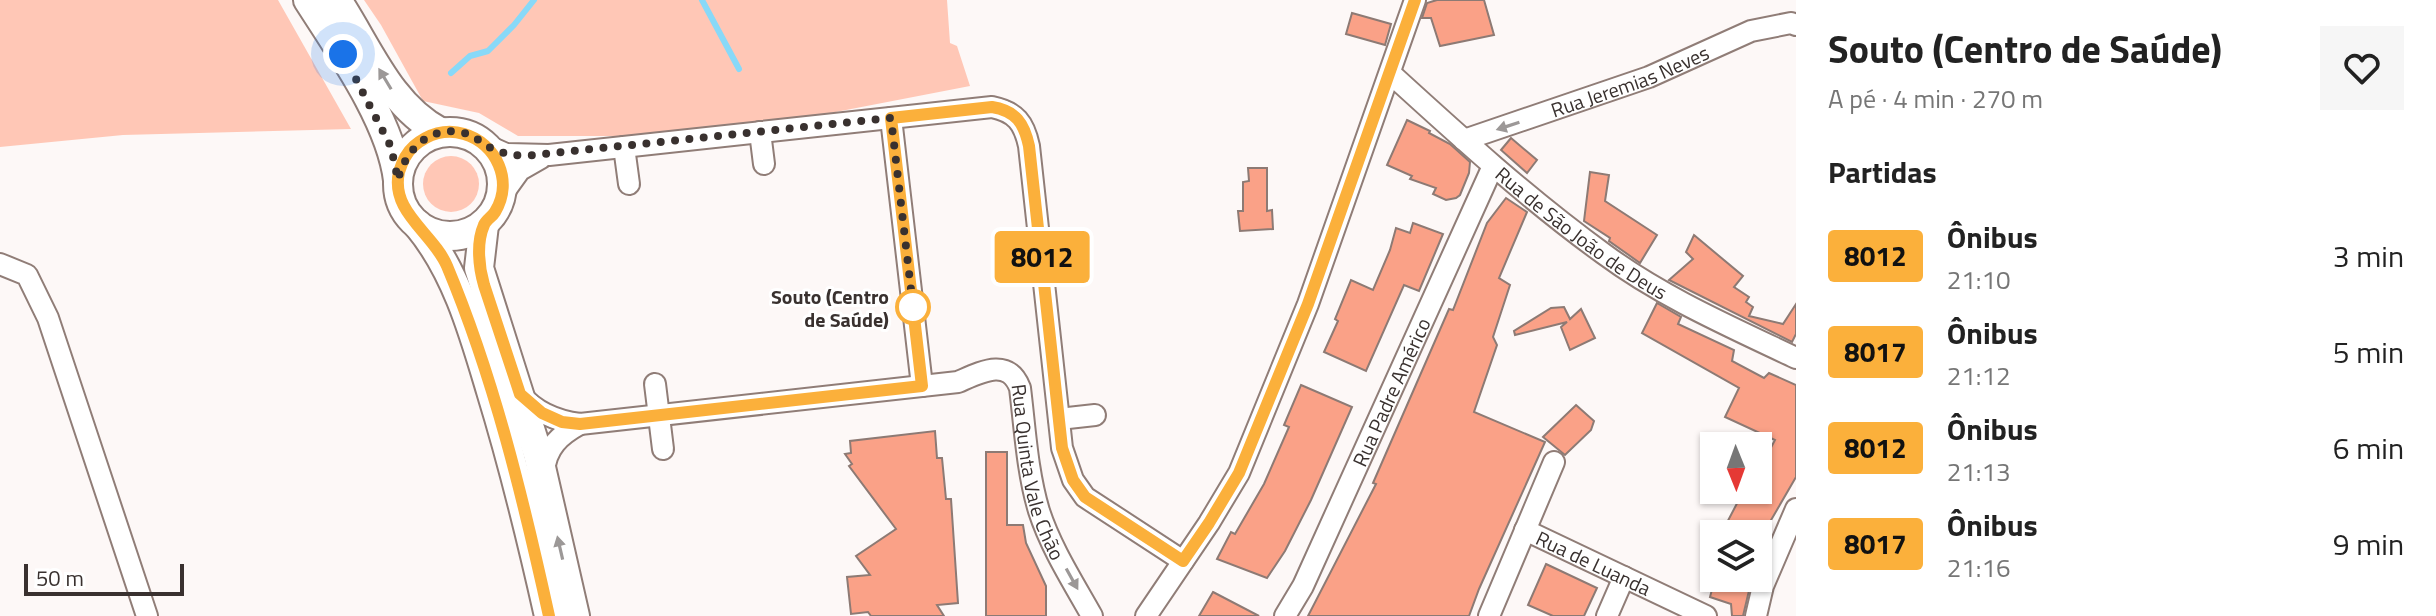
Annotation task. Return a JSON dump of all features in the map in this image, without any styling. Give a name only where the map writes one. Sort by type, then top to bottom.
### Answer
[{"type":"main road","points":[[308,0],[343,54],[391,147],[399,197],[407,213],[446,263],[481,355],[524,506],[549,616]]},
{"type":"main road","points":[[337,0],[388,86],[422,123],[440,132],[466,134],[488,146],[498,161],[503,178],[502,195],[495,212],[484,225],[468,233],[451,236],[434,234],[418,225]]},
{"type":"main road","points":[[398,180],[402,163],[411,149],[424,138],[440,132]]},
{"type":"main road","points":[[484,225],[479,268],[544,480],[575,616]]},
{"type":"street","points":[[1146,616],[1239,473],[1308,304],[1415,0]]},
{"type":"street","name":"Rua Jeremias Neves","points":[[1464,140],[1649,77],[1751,31],[1794,23]]},
{"type":"street","name":"Rua de São João de Deus","points":[[1390,73],[1493,166],[1605,255],[1655,287],[1796,358]]},
{"type":"street","points":[[488,146],[506,154],[549,155],[992,107],[1016,115],[1025,126],[1029,146],[1062,448],[1073,480],[1085,497],[1183,561]]},
{"type":"street","points":[[891,118],[922,386]]},
{"type":"street","points":[[760,132],[764,164]]},
{"type":"street","points":[[624,147],[629,184]]},
{"type":"street","points":[[502,195],[520,170],[530,162],[549,155]]},
{"type":"street","name":"Rua Padre Américo","points":[[1285,616],[1303,586],[1493,166]]},
{"type":"street","points":[[0,264],[27,275],[48,318],[147,616]]},
{"type":"street","name":"Rua Quinta Vale Chão","points":[[520,394],[542,413],[562,422],[580,424],[958,382],[984,370],[1004,369],[1016,377],[1020,388],[1039,511],[1055,550],[1092,616]]},
{"type":"street","points":[[655,384],[663,449]]},
{"type":"street","points":[[1059,419],[1095,415]]},
{"type":"street","points":[[544,480],[550,449],[559,435],[580,424]]},
{"type":"street","name":"Rua de Luanda","points":[[1489,616],[1554,462]]},
{"type":"street","points":[[1756,616],[1763,586],[1796,509]]},
{"type":"street","name":"Rua de Luanda","points":[[1525,530],[1706,616]]},
{"type":"street","points":[[1607,616],[1624,577]]},
{"type":"shaded area","points":[[0,0],[278,0],[351,129],[123,135],[0,147]]},
{"type":"shaded area","points":[[364,0],[947,0],[950,43],[957,46],[970,86],[748,129],[654,136],[518,136],[479,113],[423,101]]},
{"type":"shaded area","points":[[451,156],[471,164],[479,184],[471,204],[451,212],[431,204],[423,184],[431,164]]},
{"type":"building","points":[[1437,0],[1484,0],[1494,35],[1440,46],[1431,18],[1422,18],[1427,3]]},
{"type":"building","points":[[1352,13],[1391,24],[1385,45],[1346,34]]},
{"type":"building","points":[[1407,120],[1450,144],[1470,162],[1469,173],[1456,198],[1446,200],[1433,194],[1436,188],[1410,179],[1412,176],[1387,165]]},
{"type":"building","points":[[1511,138],[1537,160],[1527,173],[1501,150]]},
{"type":"building","points":[[1248,168],[1267,168],[1267,211],[1272,210],[1273,229],[1240,231],[1238,211],[1243,211],[1243,182],[1249,181]]},
{"type":"building","points":[[1590,172],[1609,175],[1605,201],[1657,235],[1640,263],[1584,221]]},
{"type":"building","points":[[1506,198],[1527,212],[1499,278],[1510,285],[1493,337],[1497,345],[1474,412],[1545,442],[1469,616],[1308,616],[1376,484],[1373,483],[1449,309],[1453,310],[1487,223]]},
{"type":"building","points":[[1413,223],[1443,234],[1419,291],[1404,285],[1366,371],[1324,352],[1351,280],[1373,290],[1396,228],[1410,233]]},
{"type":"building","points":[[1694,235],[1743,276],[1734,287],[1749,297],[1746,302],[1753,307],[1749,316],[1783,324],[1796,304],[1796,334],[1792,342],[1669,280],[1693,259],[1686,252]]},
{"type":"building","points":[[1657,303],[1681,317],[1678,324],[1734,350],[1732,361],[1764,378],[1769,373],[1796,385],[1796,477],[1771,520],[1728,520],[1737,504],[1772,504],[1772,446],[1775,440],[1772,432],[1758,432],[1725,417],[1739,388],[1642,333]]},
{"type":"building","points":[[1564,307],[1570,319],[1581,309],[1595,338],[1570,350],[1561,327],[1567,322],[1515,335],[1514,331],[1551,308]]},
{"type":"building","points":[[1301,385],[1352,407],[1311,500],[1285,551],[1267,578],[1217,559],[1231,532],[1235,534],[1264,484],[1289,427],[1284,425]]},
{"type":"building","points":[[1576,405],[1594,421],[1591,430],[1565,455],[1543,437]]},
{"type":"building","points":[[935,431],[937,458],[942,458],[946,499],[951,499],[958,603],[937,605],[944,616],[851,614],[847,577],[870,575],[856,556],[896,529],[849,466],[852,464],[845,454],[851,453],[850,441]]},
{"type":"building","points":[[986,452],[1007,452],[1007,525],[1023,525],[1026,543],[1046,586],[1046,616],[986,616]]},
{"type":"building","points":[[1546,564],[1597,588],[1584,616],[1553,616],[1528,605]]},
{"type":"building","points":[[1213,592],[1259,616],[1199,616]]},
{"type":"building","points":[[1711,592],[1749,592],[1743,616],[1732,616],[1731,604],[1710,597]]},
{"type":"waterway","points":[[451,73],[470,56],[488,51],[534,0]]},
{"type":"waterway","points":[[702,0],[739,69]]},
{"type":"bus line","name":"8012","points":[[549,616],[528,521],[481,355],[446,263],[437,247],[407,213],[399,197],[398,180],[402,163],[411,149],[424,138],[440,132],[457,131],[474,136],[488,146],[498,161],[503,178],[502,195],[495,212],[484,225],[480,250],[479,268],[484,285],[520,394],[542,413],[562,422],[580,424],[922,386],[891,118],[992,107],[1016,115],[1025,126],[1029,146],[1062,448],[1073,480],[1085,497],[1183,561],[1239,473],[1308,304],[1415,0]]},
{"type":"place","name":"Souto (Centro de Saúde)","points":[[913,307]]},
{"type":"route","points":[[343,54],[391,147],[398,180],[402,163],[411,149],[424,138],[440,132],[457,131],[474,136],[506,154],[525,156],[891,118],[913,307]]}]
